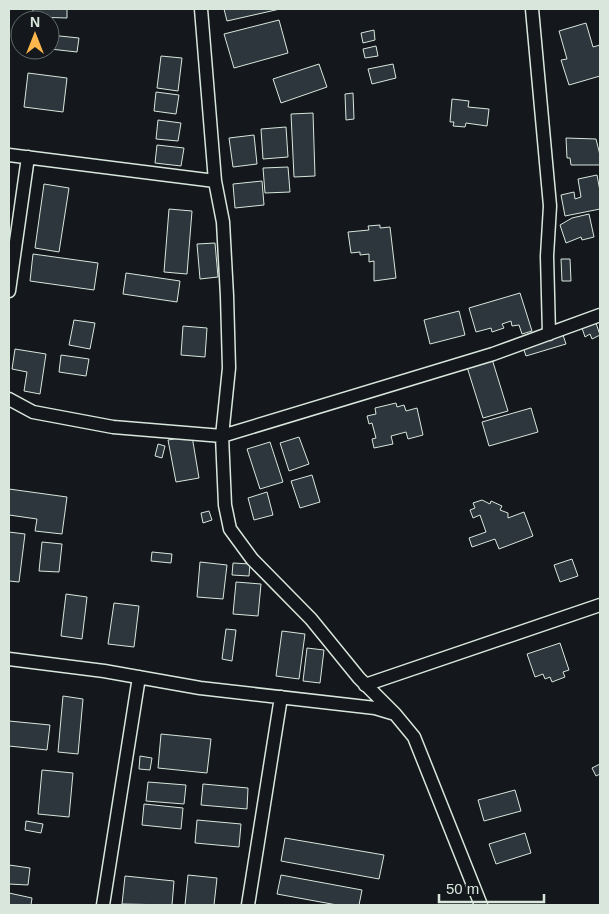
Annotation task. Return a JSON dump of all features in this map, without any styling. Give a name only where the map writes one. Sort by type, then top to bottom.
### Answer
[{"type":"street","points":[[201,9],[215,181],[223,222],[228,305],[229,368],[222,436],[224,505],[230,529],[252,558],[311,619],[365,685],[395,714],[414,737],[481,905]]},
{"type":"street","points":[[532,9],[550,206],[546,256],[549,334]]},
{"type":"street","points":[[9,155],[215,181]]},
{"type":"street","points":[[9,291],[28,157]]},
{"type":"street","points":[[11,403],[33,412],[114,428],[222,436],[494,354],[600,315]]},
{"type":"street","points":[[365,685],[600,605]]},
{"type":"street","points":[[9,659],[200,688],[374,708],[395,714]]},
{"type":"street","points":[[103,905],[139,678]]},
{"type":"street","points":[[248,905],[281,697]]},
{"type":"building","points":[[67,9],[67,18],[60,18],[60,10],[33,10]]},
{"type":"building","points":[[224,9],[280,9],[227,21]]},
{"type":"building","points":[[279,20],[288,53],[234,68],[224,34]]},
{"type":"building","points":[[586,23],[593,47],[600,45],[600,76],[569,85],[561,60],[567,59],[559,31]]},
{"type":"building","points":[[374,30],[375,40],[363,43],[361,33]]},
{"type":"building","points":[[60,36],[79,38],[77,52],[60,50]]},
{"type":"building","points":[[376,46],[378,56],[365,58],[363,49]]},
{"type":"building","points":[[161,56],[182,58],[178,91],[157,88]]},
{"type":"building","points":[[319,64],[327,87],[281,103],[273,79]]},
{"type":"building","points":[[393,64],[396,78],[372,84],[368,69]]},
{"type":"building","points":[[28,73],[67,78],[63,112],[24,107]]},
{"type":"building","points":[[156,92],[179,95],[176,114],[154,111]]},
{"type":"building","points":[[353,93],[354,119],[346,120],[345,94]]},
{"type":"building","points":[[452,99],[469,101],[468,107],[489,109],[487,126],[466,123],[465,127],[453,126],[454,122],[450,122]]},
{"type":"building","points":[[313,113],[315,176],[294,177],[291,114]]},
{"type":"building","points":[[158,120],[181,123],[178,141],[156,139]]},
{"type":"building","points":[[286,127],[288,157],[263,159],[261,129]]},
{"type":"building","points":[[254,135],[257,164],[233,167],[229,138]]},
{"type":"building","points":[[566,138],[596,139],[600,155],[600,165],[571,165],[570,158],[567,158]]},
{"type":"building","points":[[157,145],[184,148],[181,166],[155,163]]},
{"type":"building","points":[[288,167],[290,192],[265,193],[263,168]]},
{"type":"building","points":[[597,175],[600,191],[600,209],[565,216],[561,195],[574,192],[575,199],[581,197],[578,179]]},
{"type":"building","points":[[262,181],[264,205],[235,208],[233,184]]},
{"type":"building","points":[[44,184],[69,188],[59,252],[35,248]]},
{"type":"building","points":[[169,209],[192,211],[187,274],[164,272]]},
{"type":"building","points":[[589,214],[594,237],[582,240],[581,237],[566,243],[560,225],[572,218]]},
{"type":"building","points":[[380,225],[380,228],[390,227],[396,278],[374,281],[374,261],[369,262],[369,254],[351,253],[348,232],[369,230],[368,226]]},
{"type":"building","points":[[215,243],[218,277],[200,279],[197,244]]},
{"type":"building","points":[[33,254],[98,263],[94,290],[30,281]]},
{"type":"building","points":[[561,259],[570,259],[571,281],[562,281]]},
{"type":"building","points":[[126,273],[180,281],[177,302],[123,294]]},
{"type":"building","points":[[520,293],[532,331],[522,334],[519,325],[512,326],[511,321],[502,324],[504,328],[492,332],[491,328],[476,332],[469,308]]},
{"type":"building","points":[[459,311],[465,335],[430,344],[424,320]]},
{"type":"building","points":[[74,320],[95,323],[90,349],[69,345]]},
{"type":"building","points":[[596,323],[600,335],[592,339],[590,334],[585,337],[582,328]]},
{"type":"building","points":[[183,326],[207,328],[205,357],[181,355]]},
{"type":"building","points":[[563,335],[566,344],[526,356],[523,347]]},
{"type":"building","points":[[15,349],[46,354],[40,394],[24,391],[27,372],[12,369]]},
{"type":"building","points":[[61,355],[89,359],[86,376],[59,372]]},
{"type":"building","points":[[492,359],[508,411],[483,418],[467,367]]},
{"type":"building","points":[[396,403],[397,407],[404,405],[406,411],[417,408],[423,435],[408,439],[406,432],[391,436],[393,444],[374,448],[372,439],[376,438],[372,423],[369,424],[367,416],[376,414],[375,408]]},
{"type":"building","points":[[531,408],[538,432],[489,446],[482,422]]},
{"type":"building","points":[[192,436],[199,478],[176,482],[168,440]]},
{"type":"building","points":[[299,437],[309,464],[289,471],[280,443]]},
{"type":"building","points":[[270,442],[283,482],[260,489],[247,449]]},
{"type":"building","points":[[158,444],[165,446],[162,458],[155,456]]},
{"type":"building","points":[[312,475],[320,502],[300,508],[291,481]]},
{"type":"building","points":[[9,489],[67,497],[62,534],[35,531],[37,519],[9,515]]},
{"type":"building","points":[[267,492],[273,515],[254,520],[248,498]]},
{"type":"building","points":[[482,500],[490,504],[491,501],[502,506],[500,510],[508,513],[508,518],[524,512],[533,536],[499,549],[495,539],[472,547],[469,538],[486,532],[480,515],[473,518],[470,510],[475,508],[473,503]]},
{"type":"building","points":[[209,511],[212,520],[203,523],[201,513]]},
{"type":"building","points":[[9,532],[25,534],[19,582],[9,581]]},
{"type":"building","points":[[42,542],[62,544],[59,572],[39,571]]},
{"type":"building","points":[[152,552],[172,554],[171,563],[151,561]]},
{"type":"building","points":[[572,559],[578,576],[560,582],[554,565]]},
{"type":"building","points":[[200,562],[227,565],[223,599],[197,597]]},
{"type":"building","points":[[233,563],[250,564],[249,576],[232,575]]},
{"type":"building","points":[[236,582],[261,584],[258,616],[233,614]]},
{"type":"building","points":[[66,594],[87,597],[82,639],[61,636]]},
{"type":"building","points":[[114,603],[139,606],[134,647],[108,644]]},
{"type":"building","points":[[226,629],[236,630],[232,661],[222,659]]},
{"type":"building","points":[[282,631],[305,634],[299,679],[276,676]]},
{"type":"building","points":[[560,643],[569,670],[563,672],[565,677],[552,682],[550,677],[545,679],[543,674],[535,677],[527,654]]},
{"type":"building","points":[[307,648],[324,650],[320,683],[303,681]]},
{"type":"building","points":[[63,696],[83,699],[78,754],[58,752]]},
{"type":"building","points":[[9,721],[50,725],[47,750],[9,746]]},
{"type":"building","points":[[161,734],[211,739],[207,773],[158,768]]},
{"type":"building","points":[[140,756],[152,758],[150,770],[139,769]]},
{"type":"building","points":[[600,764],[600,774],[596,776],[592,768]]},
{"type":"building","points":[[42,770],[73,773],[69,817],[38,814]]},
{"type":"building","points":[[148,782],[186,785],[184,804],[146,801]]},
{"type":"building","points":[[203,784],[248,788],[247,809],[201,805]]},
{"type":"building","points":[[515,790],[521,811],[484,821],[478,800]]},
{"type":"building","points":[[144,804],[183,808],[181,829],[142,825]]},
{"type":"building","points":[[197,820],[241,824],[239,847],[195,843]]},
{"type":"building","points":[[26,821],[43,824],[41,833],[25,830]]},
{"type":"building","points":[[525,833],[531,853],[496,864],[489,844]]},
{"type":"building","points":[[285,838],[384,855],[379,879],[281,861]]},
{"type":"building","points":[[9,865],[30,868],[28,885],[9,884]]},
{"type":"building","points":[[188,875],[217,878],[214,905],[185,905]]},
{"type":"building","points":[[281,875],[362,890],[359,905],[337,905],[277,894]]},
{"type":"building","points":[[125,876],[174,881],[172,905],[122,904]]},
{"type":"building","points":[[9,893],[32,898],[31,905],[9,905]]}]
